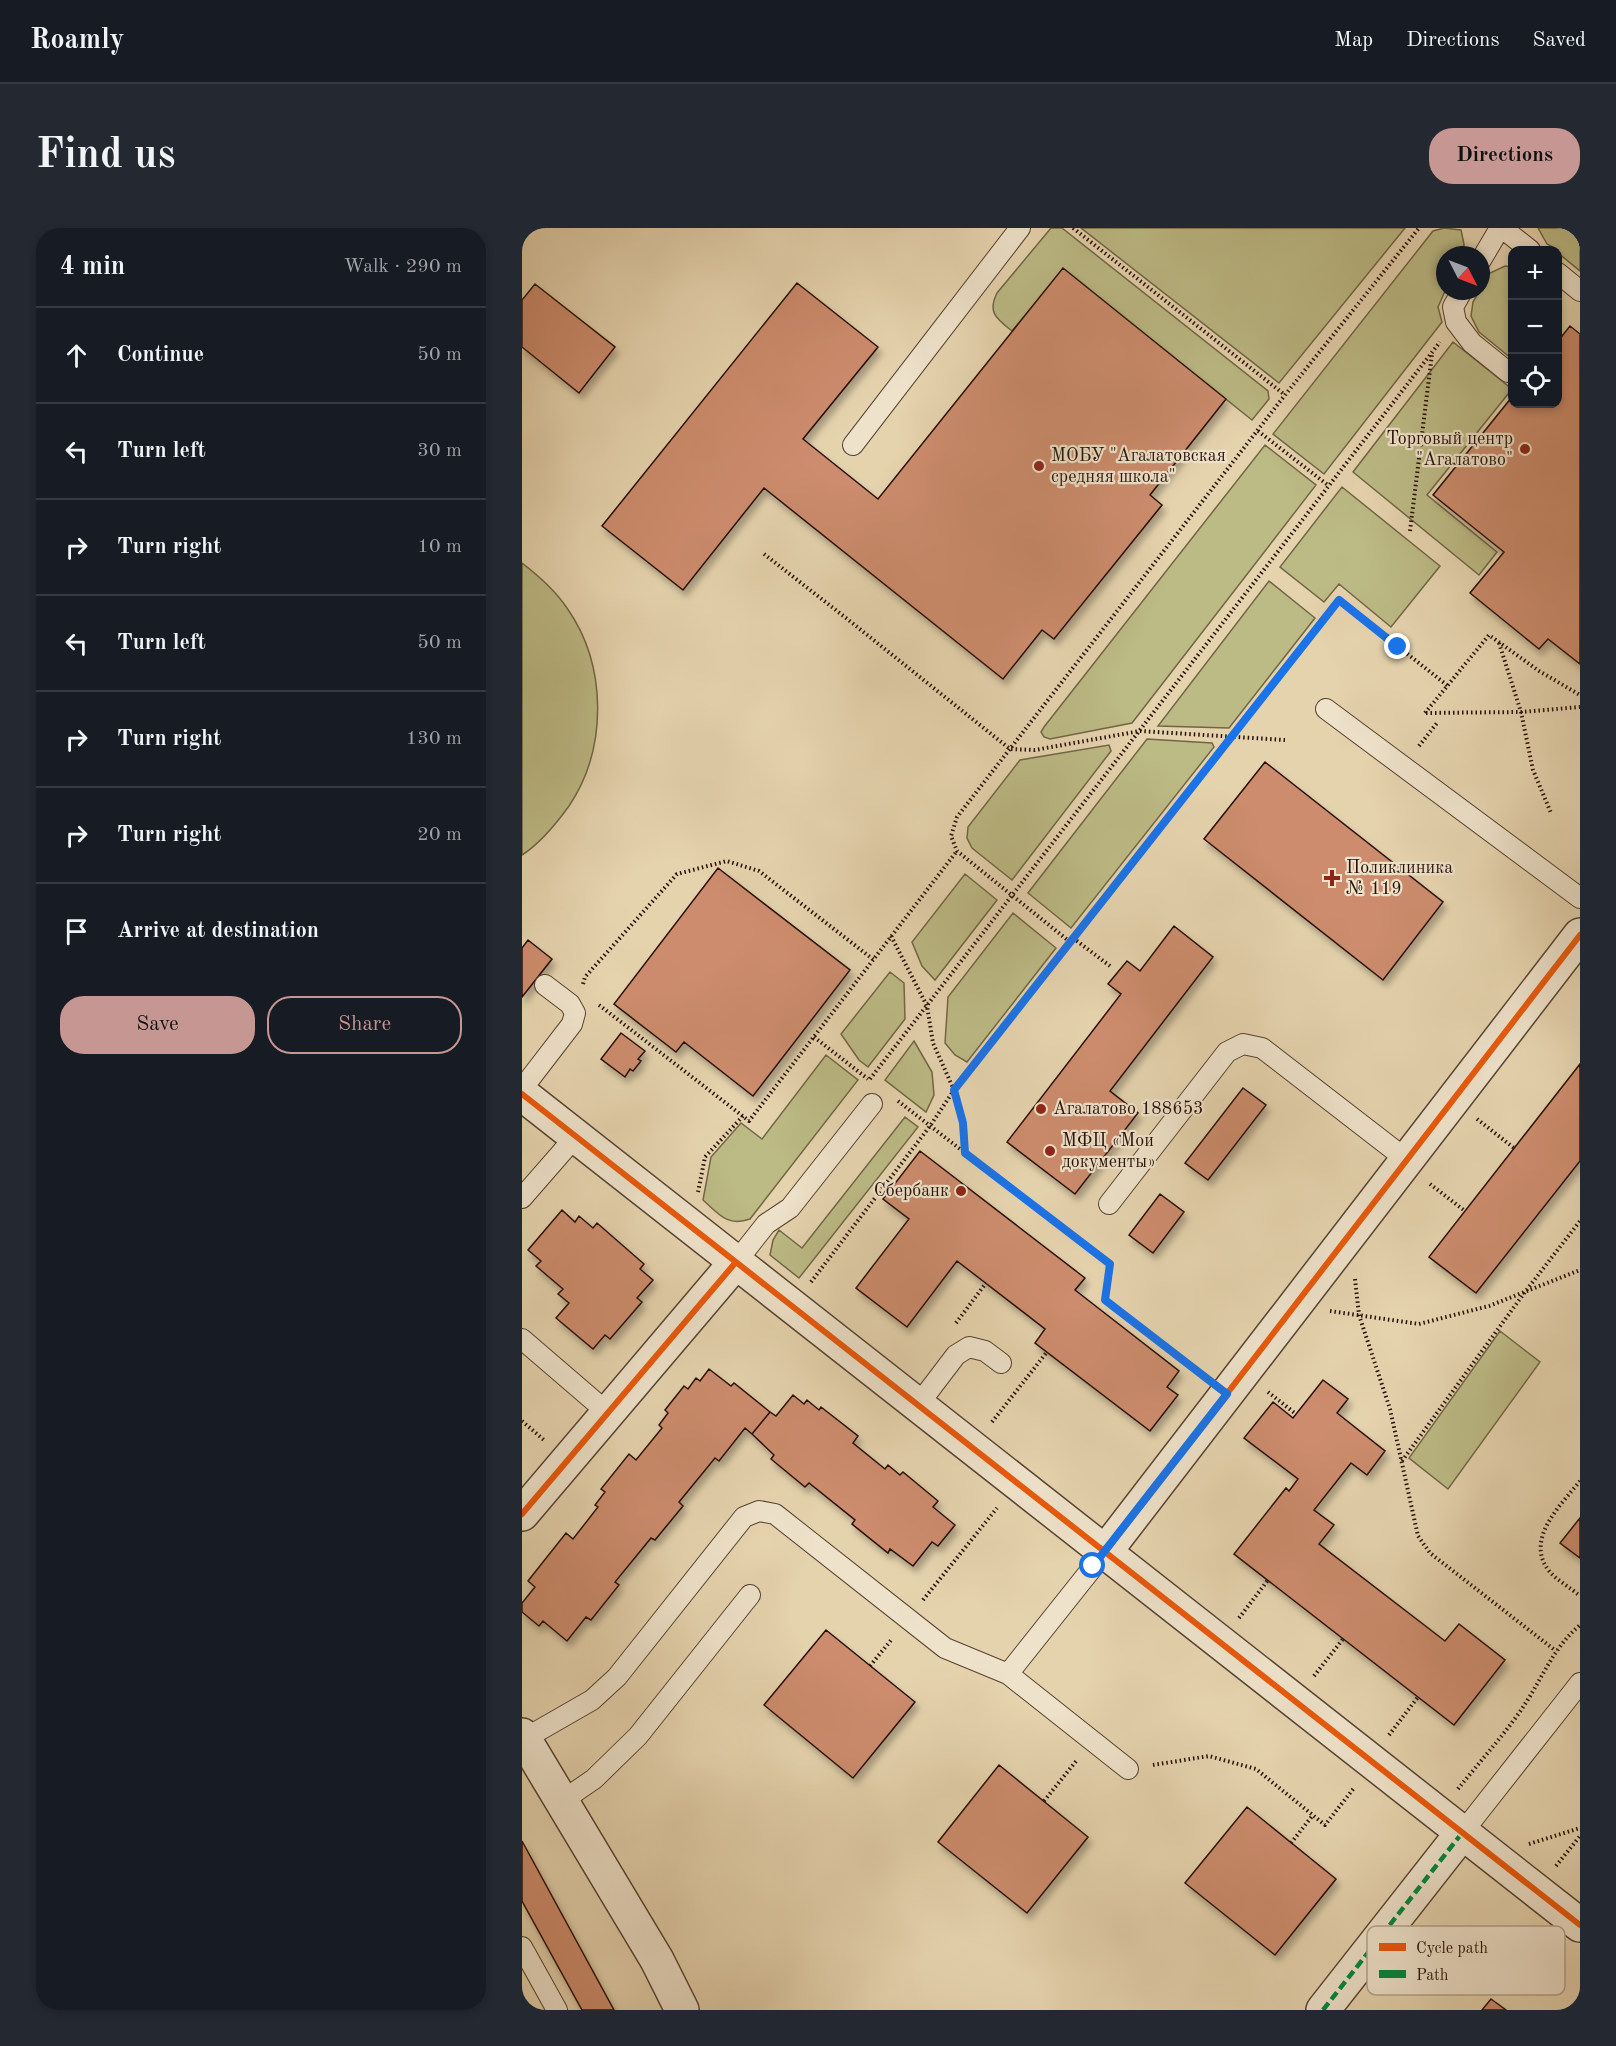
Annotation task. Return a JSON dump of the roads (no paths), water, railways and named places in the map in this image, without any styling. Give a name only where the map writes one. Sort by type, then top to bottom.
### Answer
[{"type":"street","points":[[1105,1552],[1227,1394],[1418,1171],[1580,935]]},
{"type":"street","points":[[522,1092],[1580,1925]]},
{"type":"street","points":[[522,1514],[736,1262]]},
{"type":"street","points":[[523,1737],[657,1960],[682,2010]]},
{"type":"street","points":[[1389,1926],[1462,1833]]},
{"type":"street","points":[[1323,2010],[1367,1954]]},
{"type":"lane","points":[[853,445],[1020,228]]},
{"type":"lane","points":[[1490,246],[1501,228],[1525,246]]},
{"type":"lane","points":[[1562,277],[1580,291]]},
{"type":"lane","points":[[1457,300],[1453,307],[1456,322],[1472,343],[1508,372]]},
{"type":"lane","points":[[1326,709],[1580,898]]},
{"type":"lane","points":[[522,1092],[572,1024],[575,1013],[575,997],[545,985]]},
{"type":"lane","points":[[1109,1204],[1227,1052],[1243,1044],[1262,1048],[1418,1171]]},
{"type":"lane","points":[[736,1262],[765,1224],[790,1208],[872,1104]]},
{"type":"lane","points":[[522,1198],[576,1136]]},
{"type":"lane","points":[[522,1339],[608,1413]]},
{"type":"lane","points":[[918,1405],[956,1355],[969,1347],[985,1351],[1001,1363]]},
{"type":"lane","points":[[523,1737],[592,1700],[617,1677],[744,1517],[759,1511],[775,1514],[945,1648],[1008,1674],[1128,1769]]},
{"type":"lane","points":[[1008,1674],[1105,1552]]},
{"type":"lane","points":[[562,1801],[594,1779],[638,1736],[750,1595]]},
{"type":"lane","points":[[1462,1833],[1580,1683]]},
{"type":"lane","points":[[522,1947],[557,2010]]},
{"type":"place","name":"Торговый центр \"Агалатово\"","points":[[1525,449]]},
{"type":"place","name":"МОБУ \"Агалатовская средняя школа\"","points":[[1039,466]]},
{"type":"place","name":"Поликлиника № 119","points":[[1332,878]]},
{"type":"place","name":"Агалатово 188653","points":[[1041,1109]]},
{"type":"place","name":"МФЦ «Мои документы»","points":[[1050,1151]]},
{"type":"place","name":"Сбербанк","points":[[961,1191]]}]
